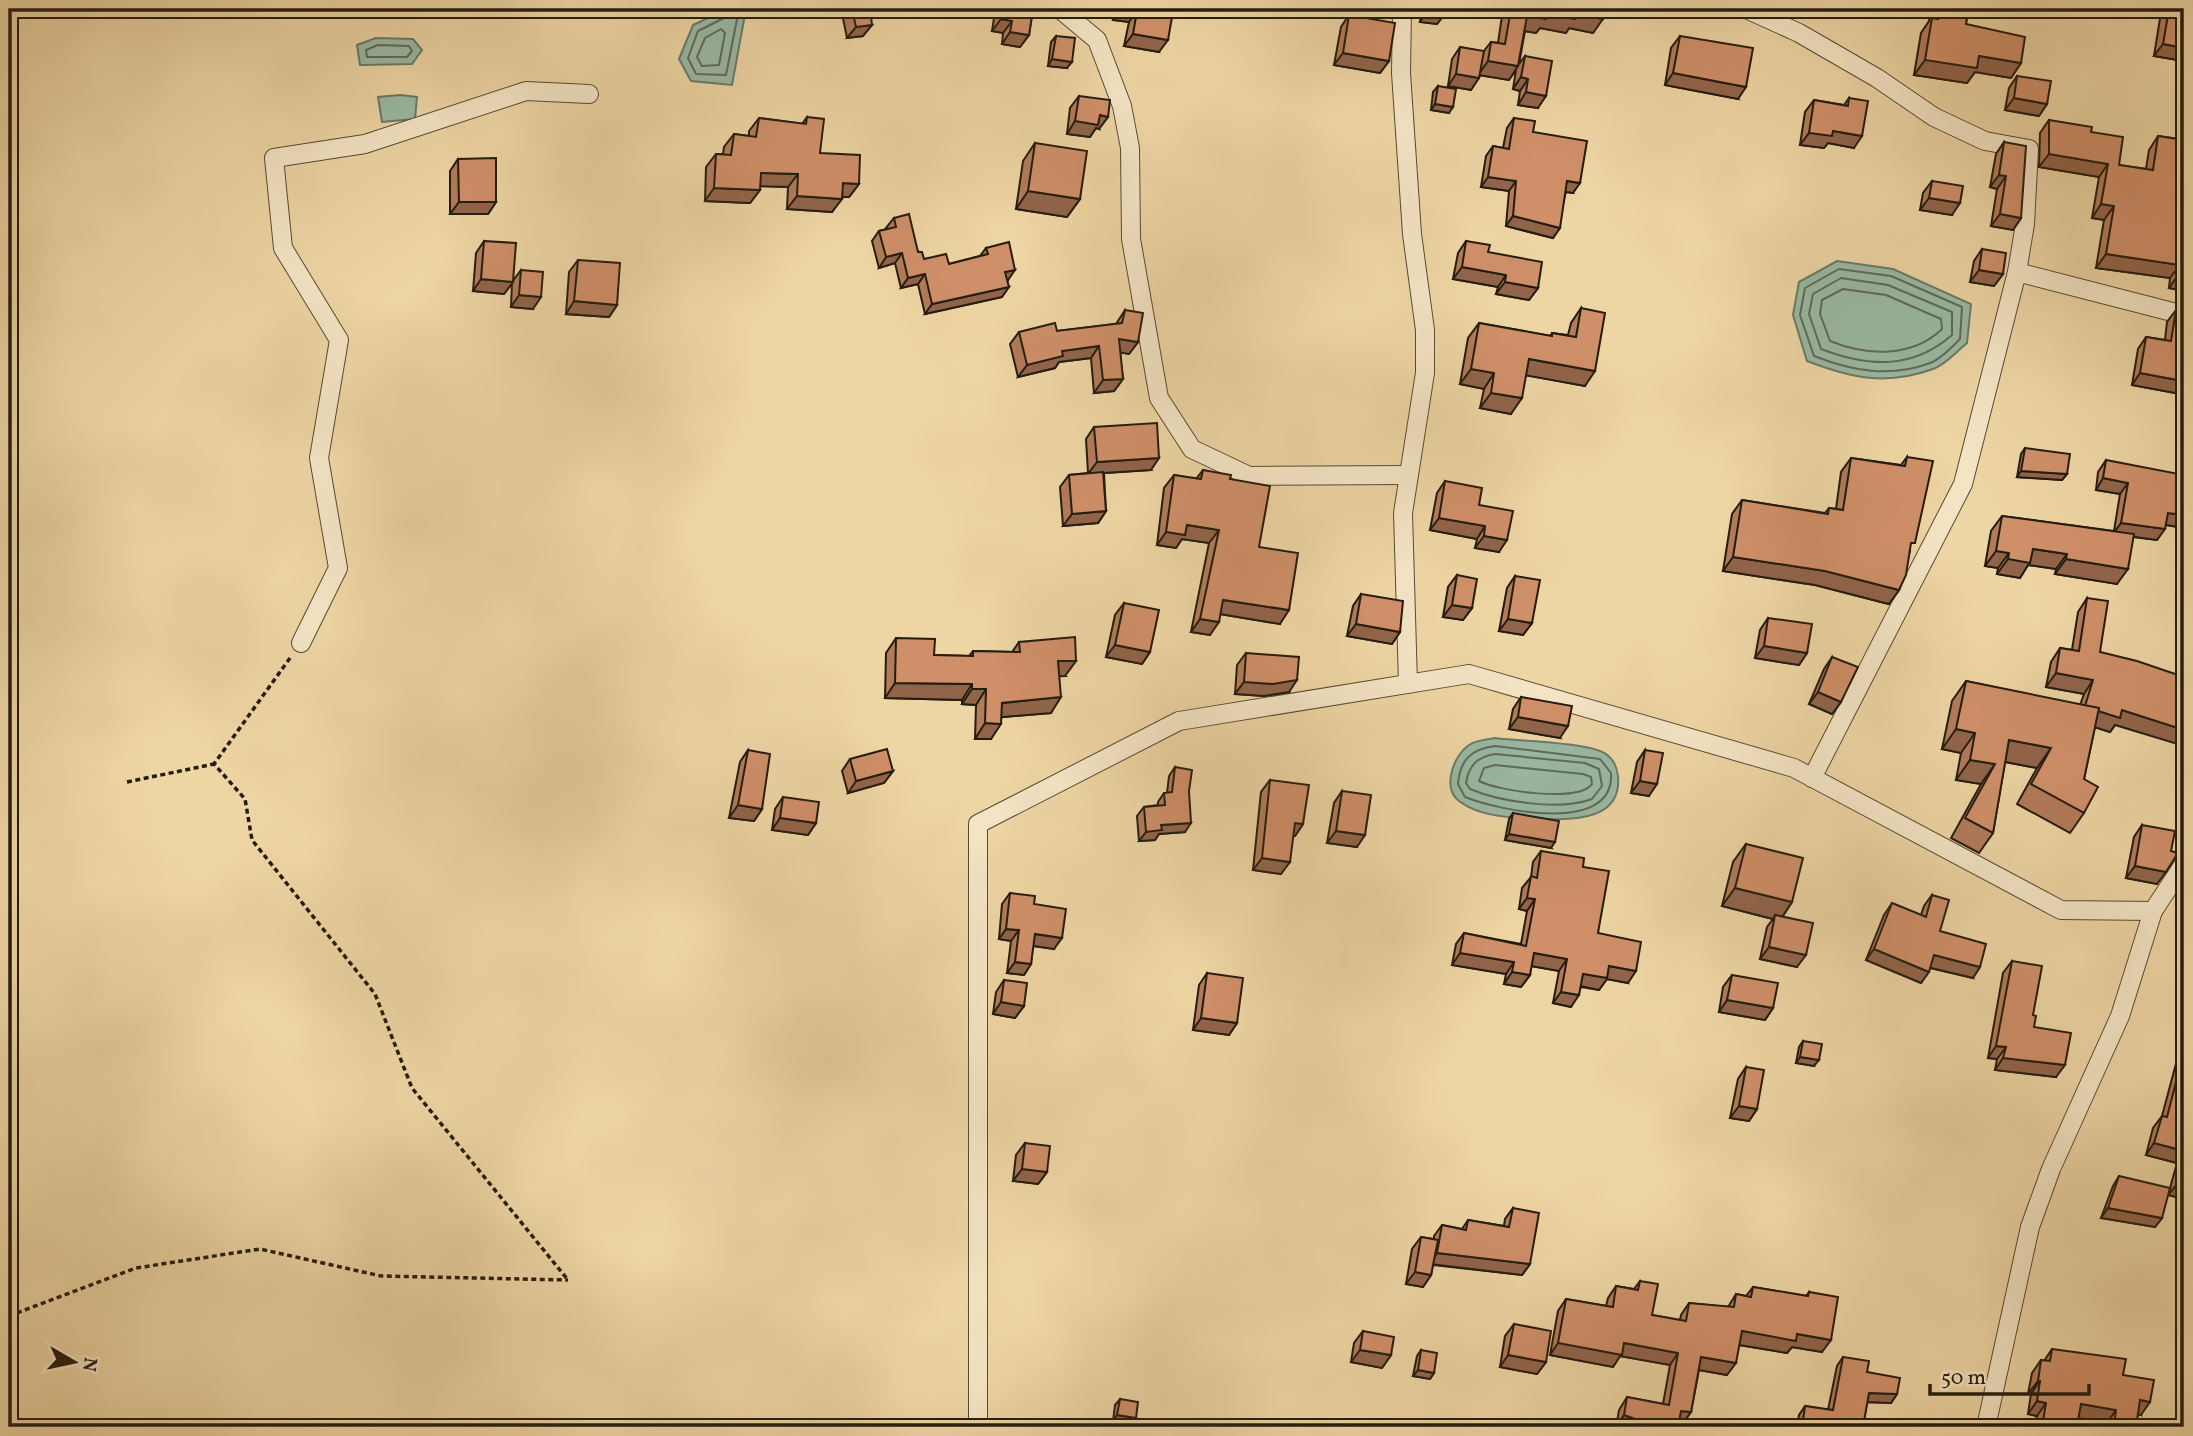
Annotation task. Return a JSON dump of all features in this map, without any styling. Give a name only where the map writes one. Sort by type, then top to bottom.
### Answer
[{"type":"street","points":[[1060,9],[1097,40],[1122,106],[1130,148],[1131,239],[1159,398],[1192,449],[1249,477],[1408,475]]},
{"type":"street","points":[[1402,9],[1401,74],[1412,234],[1425,341],[1425,373],[1403,513],[1408,684]]},
{"type":"street","points":[[1746,9],[1799,33],[1877,78],[1934,117],[1985,141],[2029,149],[2025,224],[2017,272],[1963,484],[1812,778]]},
{"type":"street","points":[[301,643],[338,568],[319,458],[339,340],[283,248],[274,158],[365,144],[526,91],[589,94]]},
{"type":"street","points":[[2017,272],[2184,315]]},
{"type":"street","points":[[978,1427],[978,824],[1179,721],[1469,674],[1794,768],[2061,911],[2153,911]]},
{"type":"street","points":[[1986,1427],[2030,1227],[2051,1169],[2120,1016],[2153,911],[2184,864]]},
{"type":"path","points":[[127,782],[214,764],[301,643]]},
{"type":"path","points":[[9,1316],[136,1268],[260,1250],[381,1276],[568,1280],[412,1087],[375,994],[252,840],[245,799],[214,764]]},
{"type":"water","points":[[727,9],[746,9],[732,85],[691,81],[679,59],[693,25]]},
{"type":"water","points":[[376,38],[413,39],[422,50],[412,64],[360,65],[357,45]]},
{"type":"water","points":[[378,97],[417,97],[415,119],[382,122]]},
{"type":"water","points":[[1837,261],[1893,269],[1971,304],[1967,343],[1937,367],[1900,377],[1869,378],[1839,372],[1807,361],[1793,315],[1799,282]]},
{"type":"water","points":[[1494,738],[1569,744],[1606,754],[1617,769],[1617,790],[1613,801],[1596,814],[1572,819],[1502,816],[1468,807],[1459,801],[1451,788],[1454,764],[1469,745]]},
{"type":"building","points":[[852,9],[870,9],[872,25],[856,27]]},
{"type":"building","points":[[1002,9],[1033,9],[1029,35],[1010,32],[1012,21],[1001,19]]},
{"type":"building","points":[[1511,9],[1604,9],[1603,19],[1576,14],[1575,19],[1547,14],[1546,19],[1527,16],[1518,66],[1488,61],[1491,42],[1505,44]]},
{"type":"building","points":[[1939,9],[1968,9],[1966,24],[2025,37],[2021,63],[1979,56],[1977,68],[1925,60],[1932,18],[1938,19]]},
{"type":"building","points":[[2169,9],[2184,9],[2184,48],[2163,44]]},
{"type":"building","points":[[1137,11],[1172,17],[1168,40],[1133,34]]},
{"type":"building","points":[[1349,15],[1395,23],[1389,61],[1343,53]]},
{"type":"building","points":[[1056,36],[1075,38],[1072,62],[1052,59]]},
{"type":"building","points":[[1680,36],[1753,48],[1746,87],[1673,73]]},
{"type":"building","points":[[1460,47],[1484,51],[1479,78],[1456,74]]},
{"type":"building","points":[[1525,56],[1552,61],[1546,96],[1526,92],[1528,79],[1521,77]]},
{"type":"building","points":[[2017,76],[2051,81],[2047,104],[2014,98]]},
{"type":"building","points":[[1438,86],[1456,89],[1453,107],[1435,104]]},
{"type":"building","points":[[1079,96],[1110,100],[1108,117],[1100,115],[1098,125],[1075,121]]},
{"type":"building","points":[[1849,98],[1868,101],[1862,136],[1833,131],[1832,136],[1809,133],[1814,100],[1848,106]]},
{"type":"building","points":[[807,117],[824,119],[820,153],[860,155],[859,184],[843,183],[842,199],[797,196],[798,174],[761,173],[760,190],[714,188],[716,154],[731,155],[734,134],[756,137],[759,118],[806,124]]},
{"type":"building","points":[[1514,118],[1535,121],[1533,132],[1587,141],[1580,183],[1567,181],[1560,228],[1513,216],[1516,181],[1488,177],[1493,146],[1509,149]]},
{"type":"building","points":[[2049,120],[2092,127],[2091,132],[2123,137],[2119,165],[2153,170],[2158,136],[2184,140],[2184,276],[2178,275],[2180,265],[2106,254],[2114,206],[2101,204],[2108,164],[2049,154]]},
{"type":"building","points":[[2004,142],[2026,146],[2021,218],[2000,214],[2006,176],[1999,175]]},
{"type":"building","points":[[1035,143],[1087,151],[1080,199],[1028,191]]},
{"type":"building","points":[[496,158],[496,202],[459,202],[458,159]]},
{"type":"building","points":[[1932,181],[1963,186],[1960,203],[1929,198]]},
{"type":"building","points":[[909,214],[918,252],[922,252],[924,259],[946,254],[949,264],[988,254],[986,248],[1009,242],[1015,270],[1005,272],[1009,287],[932,304],[925,274],[908,278],[902,253],[886,257],[879,231],[896,227],[894,218]]},
{"type":"building","points":[[484,241],[516,243],[513,282],[481,279]]},
{"type":"building","points":[[1466,241],[1490,245],[1488,252],[1542,262],[1538,288],[1505,282],[1506,275],[1462,267]]},
{"type":"building","points":[[1982,249],[2006,253],[2003,274],[1979,270]]},
{"type":"building","points":[[578,260],[620,263],[617,305],[574,301]]},
{"type":"building","points":[[521,270],[543,272],[541,297],[519,295]]},
{"type":"building","points":[[1581,308],[1605,313],[1595,371],[1529,359],[1522,398],[1491,393],[1494,373],[1471,369],[1479,323],[1552,336],[1552,333],[1576,337]]},
{"type":"building","points":[[1125,310],[1143,313],[1138,342],[1119,339],[1123,379],[1103,380],[1099,346],[1062,351],[1063,356],[1027,365],[1019,332],[1055,323],[1057,331],[1122,323]]},
{"type":"building","points":[[2176,310],[2184,312],[2183,381],[2140,373],[2146,337],[2171,341]]},
{"type":"building","points":[[1157,423],[1159,458],[1097,462],[1094,427]]},
{"type":"building","points":[[2025,448],[2070,454],[2067,474],[2021,471]]},
{"type":"building","points":[[1907,457],[1933,461],[1915,543],[1911,543],[1906,575],[1899,590],[1825,571],[1733,557],[1742,500],[1828,514],[1829,508],[1843,510],[1851,458],[1905,466]]},
{"type":"building","points":[[2106,460],[2184,475],[2184,515],[2168,513],[2165,529],[2121,523],[2128,483],[2103,478]]},
{"type":"building","points":[[1203,470],[1231,475],[1230,479],[1270,486],[1259,547],[1298,553],[1289,610],[1223,600],[1219,622],[1200,619],[1219,530],[1187,525],[1185,535],[1166,532],[1174,475],[1201,479]]},
{"type":"building","points":[[1103,472],[1106,511],[1072,514],[1069,475]]},
{"type":"building","points":[[1445,481],[1482,488],[1479,505],[1513,511],[1507,540],[1484,536],[1485,526],[1439,518]]},
{"type":"building","points":[[2002,516],[2134,534],[2128,569],[2066,559],[2067,554],[2033,549],[2030,563],[2008,559],[2009,553],[1996,551]]},
{"type":"building","points":[[1457,575],[1477,579],[1472,608],[1452,605]]},
{"type":"building","points":[[1515,576],[1540,580],[1532,623],[1508,619]]},
{"type":"building","points":[[1361,594],[1403,601],[1400,632],[1356,624]]},
{"type":"building","points":[[2087,598],[2108,601],[2100,652],[2184,677],[2184,730],[2122,710],[2120,718],[2098,711],[2099,708],[2085,706],[2093,680],[2056,673],[2060,648],[2079,651]]},
{"type":"building","points":[[1124,603],[1159,610],[1150,652],[1115,645]]},
{"type":"building","points":[[1768,618],[1812,624],[1807,653],[1764,646]]},
{"type":"building","points":[[1075,637],[1076,661],[1058,661],[1061,697],[1002,703],[1001,724],[985,723],[986,689],[972,689],[972,684],[895,683],[896,638],[935,639],[934,655],[973,656],[973,651],[1020,652],[1019,642]]},
{"type":"building","points":[[1246,653],[1299,657],[1297,680],[1273,684],[1244,682]]},
{"type":"building","points":[[1832,657],[1858,667],[1841,702],[1818,692]]},
{"type":"building","points":[[1966,681],[2099,708],[2084,779],[2098,787],[2084,813],[2031,784],[2051,748],[2009,740],[1993,833],[1965,818],[1995,764],[1970,760],[1975,733],[1956,729]]},
{"type":"building","points":[[1521,697],[1572,706],[1568,726],[1518,717]]},
{"type":"building","points":[[887,749],[893,771],[856,781],[850,759]]},
{"type":"building","points":[[748,750],[770,754],[762,809],[738,805]]},
{"type":"building","points":[[1645,750],[1663,753],[1657,784],[1640,781]]},
{"type":"building","points":[[1175,767],[1192,770],[1189,791],[1191,823],[1161,825],[1162,830],[1146,832],[1144,807],[1165,805],[1164,793],[1172,792]]},
{"type":"building","points":[[1270,780],[1309,785],[1303,824],[1295,823],[1290,862],[1262,858]]},
{"type":"building","points":[[1342,791],[1371,795],[1365,835],[1336,831]]},
{"type":"building","points":[[783,797],[819,802],[816,823],[780,818]]},
{"type":"building","points":[[1513,813],[1559,821],[1555,842],[1509,834]]},
{"type":"building","points":[[2142,825],[2175,831],[2171,851],[2178,853],[2166,872],[2135,866]]},
{"type":"building","points":[[1746,844],[1803,858],[1792,902],[1735,888]]},
{"type":"building","points":[[1541,851],[1584,858],[1583,867],[1609,871],[1598,933],[1641,942],[1636,971],[1609,966],[1607,978],[1583,974],[1579,995],[1561,992],[1567,959],[1534,953],[1530,975],[1512,972],[1514,962],[1460,953],[1464,933],[1526,946],[1535,899],[1527,898],[1531,876],[1537,878]]},
{"type":"building","points":[[1010,893],[1035,896],[1034,904],[1066,909],[1062,938],[1035,934],[1031,964],[1015,962],[1019,930],[1006,929]]},
{"type":"building","points":[[1932,895],[1949,900],[1940,931],[1986,944],[1980,967],[1934,955],[1929,972],[1874,949],[1892,903],[1926,917]]},
{"type":"building","points":[[1775,915],[1813,923],[1806,955],[1769,947]]},
{"type":"building","points":[[2012,961],[2042,966],[2033,1015],[2036,1016],[2034,1027],[2071,1033],[2065,1065],[2003,1058],[2006,1047],[1996,1046]]},
{"type":"building","points":[[1207,973],[1243,978],[1237,1023],[1201,1018]]},
{"type":"building","points":[[1732,975],[1778,983],[1773,1008],[1727,1000]]},
{"type":"building","points":[[1004,980],[1027,983],[1024,1006],[1001,1002]]},
{"type":"building","points":[[1803,1041],[1822,1044],[1819,1060],[1800,1057]]},
{"type":"building","points":[[2184,1051],[2184,1151],[2154,1143],[2162,1116],[2167,1117]]},
{"type":"building","points":[[1746,1067],[1764,1070],[1757,1109],[1739,1106]]},
{"type":"building","points":[[1025,1143],[1050,1146],[1047,1172],[1022,1169]]},
{"type":"building","points":[[2184,1154],[2184,1185],[2177,1184]]},
{"type":"building","points":[[2119,1176],[2170,1188],[2162,1218],[2108,1208]]},
{"type":"building","points":[[1513,1208],[1539,1213],[1530,1264],[1437,1253],[1442,1225],[1466,1230],[1468,1220],[1509,1227]]},
{"type":"building","points":[[1421,1237],[1438,1240],[1431,1275],[1415,1272]]},
{"type":"building","points":[[1640,1281],[1658,1284],[1652,1315],[1686,1321],[1689,1303],[1734,1307],[1736,1294],[1751,1297],[1753,1287],[1808,1296],[1809,1292],[1838,1297],[1831,1340],[1797,1334],[1796,1341],[1742,1331],[1736,1363],[1701,1357],[1691,1412],[1681,1411],[1678,1427],[1649,1427],[1649,1424],[1624,1415],[1627,1397],[1669,1405],[1678,1353],[1624,1343],[1622,1355],[1558,1343],[1566,1299],[1613,1307],[1616,1286],[1638,1290]]},
{"type":"building","points":[[1514,1324],[1551,1331],[1546,1362],[1508,1355]]},
{"type":"building","points":[[1363,1331],[1394,1337],[1391,1355],[1360,1350]]},
{"type":"building","points":[[2052,1349],[2126,1359],[2123,1375],[2154,1380],[2150,1402],[2140,1400],[2136,1427],[2114,1427],[2116,1410],[2081,1404],[2077,1427],[2042,1427],[2046,1403],[2037,1401],[2038,1381],[2041,1360],[2050,1361]]},
{"type":"building","points":[[1421,1350],[1437,1353],[1434,1373],[1418,1370]]},
{"type":"building","points":[[1843,1357],[1869,1361],[1867,1372],[1900,1378],[1897,1394],[1869,1393],[1863,1427],[1802,1427],[1805,1406],[1833,1410]]},
{"type":"building","points":[[1120,1399],[1138,1402],[1136,1418],[1117,1415]]}]
